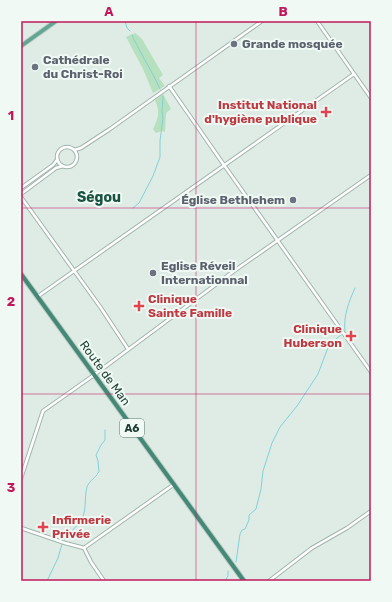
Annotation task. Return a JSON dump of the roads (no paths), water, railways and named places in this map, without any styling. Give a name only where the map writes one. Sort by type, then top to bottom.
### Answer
[{"type":"highway","name":"Route de Man","points":[[21,274],[244,581]]},
{"type":"main road","points":[[21,46],[56,21]]},
{"type":"street","points":[[74,150],[81,148],[262,21]]},
{"type":"street","points":[[317,21],[371,98]]},
{"type":"street","points":[[37,297],[354,74]]},
{"type":"street","points":[[169,86],[371,372]]},
{"type":"street","points":[[21,188],[53,165],[58,159],[58,155],[62,148],[69,147],[74,150],[76,161],[72,165],[69,167],[63,166],[56,168],[21,194]]},
{"type":"street","points":[[76,155],[81,148]]},
{"type":"street","points":[[58,159],[63,166]]},
{"type":"street","points":[[21,478],[43,411],[371,175]]},
{"type":"street","points":[[21,197],[128,349]]},
{"type":"street","points":[[21,528],[64,543],[84,548],[174,485]]},
{"type":"street","points":[[269,581],[312,548],[347,528],[371,511]]},
{"type":"street","points":[[84,548],[91,562],[104,581]]},
{"type":"waterway","points":[[125,21],[127,28],[130,31]]},
{"type":"waterway","points":[[132,35],[160,89]]},
{"type":"waterway","points":[[133,208],[139,203],[153,176],[160,157],[163,96]]},
{"type":"waterway","points":[[345,331],[346,315],[355,288]]},
{"type":"waterway","points":[[236,562],[240,534],[242,530],[245,529],[249,520],[249,515],[256,509],[261,489],[263,471],[272,443],[280,427],[297,406],[318,374],[329,345],[342,334]]},
{"type":"waterway","points":[[97,474],[99,472],[96,455],[105,440],[105,430]]},
{"type":"waterway","points":[[63,541],[82,519],[87,487],[97,475]]},
{"type":"waterway","points":[[47,581],[58,558],[62,544]]},
{"type":"waterway","points":[[225,581],[228,576],[228,571]]},
{"type":"place","name":"Grande mosquée","points":[[234,44]]},
{"type":"place","name":"Cathédrale du Christ-Roi","points":[[35,67]]},
{"type":"place","name":"Institut National d'hygiène publique","points":[[326,112]]},
{"type":"place","name":"Église Bethlehem","points":[[293,200]]},
{"type":"place","name":"Eglise Réveil Internationnal","points":[[153,273]]},
{"type":"place","name":"Clinique Sainte Famille","points":[[139,306]]},
{"type":"place","name":"Clinique Huberson","points":[[351,336]]},
{"type":"place","name":"Infirmerie Privée","points":[[43,527]]},
{"type":"district","name":"Ségou","points":[[99,197]]}]
